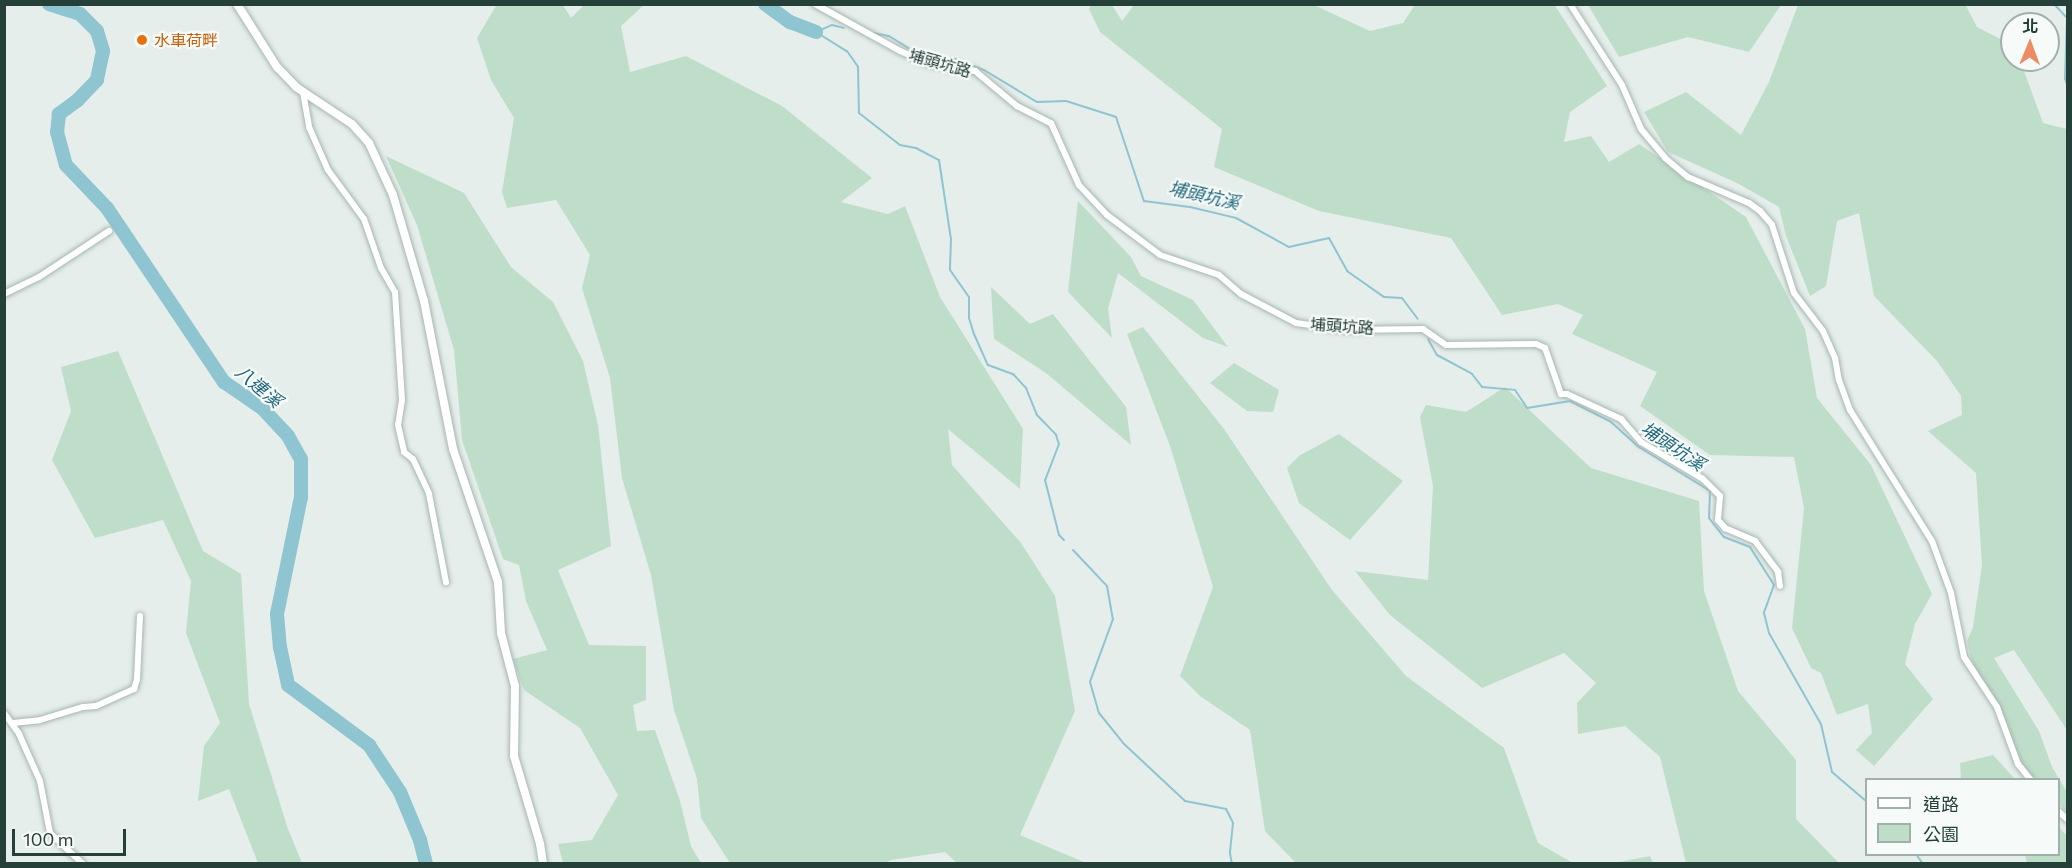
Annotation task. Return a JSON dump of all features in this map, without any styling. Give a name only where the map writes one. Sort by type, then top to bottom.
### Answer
[{"type":"street","points":[[237,4],[277,67],[303,92],[352,124],[369,143],[393,195],[424,301],[453,449],[498,582],[501,633],[515,686],[513,756],[540,844],[543,864]]},
{"type":"street","name":"埔頭坑路","points":[[815,4],[900,51],[930,64],[975,71],[1017,106],[1051,123],[1079,185],[1107,215],[1160,255],[1219,275],[1240,294],[1296,323],[1345,330],[1423,329],[1446,345],[1536,344],[1545,348],[1561,394],[1567,394],[1621,419],[1641,442],[1703,479],[1720,496],[1718,520],[1725,528],[1755,541],[1778,572],[1780,586]]},
{"type":"street","points":[[1570,4],[1622,85],[1641,129],[1655,147],[1688,177],[1749,203],[1760,211],[1772,225],[1794,293],[1823,331],[1831,349],[1850,410],[1932,541],[1951,593],[1964,657],[1997,706],[2018,764],[2029,778]]},
{"type":"street","points":[[303,92],[309,128],[328,170],[364,219],[381,268],[395,292],[402,400],[398,425],[404,452],[413,459],[426,485],[446,582]]},
{"type":"street","points":[[4,294],[39,277],[110,231]]},
{"type":"street","points":[[13,723],[40,720],[83,707],[96,706],[134,689],[138,672],[140,616]]},
{"type":"street","points":[[4,713],[13,723],[40,781],[50,833],[83,864]]},
{"type":"green space","points":[[497,4],[563,5],[571,18],[584,5],[644,5],[621,26],[630,72],[686,56],[782,106],[872,178],[841,202],[888,214],[905,206],[940,297],[1023,429],[1020,489],[948,429],[952,465],[1021,543],[1055,596],[1075,711],[1020,835],[1086,863],[957,863],[945,852],[884,863],[730,863],[701,818],[697,779],[674,710],[651,575],[622,478],[610,378],[582,288],[590,255],[556,200],[507,208],[502,192],[514,118],[491,80],[477,38]]},
{"type":"green space","points":[[1554,4],[1607,86],[1570,112],[1564,142],[1591,136],[1609,162],[1639,144],[1746,217],[1805,329],[1817,398],[1871,465],[1932,594],[1915,624],[1905,664],[1933,699],[1874,766],[1856,750],[1872,733],[1868,704],[1837,715],[1821,673],[1811,668],[1792,628],[1804,508],[1794,457],[1710,455],[1640,406],[1657,372],[1572,334],[1583,315],[1558,304],[1502,315],[1451,238],[1319,211],[1214,167],[1222,129],[1100,32],[1089,9],[1091,5],[1112,5],[1122,21],[1134,5],[1314,5],[1370,31],[1403,23],[1415,5]]},
{"type":"green space","points":[[1965,4],[1977,27],[2000,39],[2000,72],[2024,72],[2043,123],[2067,129],[2067,730],[2014,650],[1994,658],[2039,731],[2052,767],[2059,778],[2034,778],[2015,759],[1994,704],[1971,659],[1967,641],[1973,627],[1982,565],[1976,473],[1928,431],[1962,415],[1961,396],[1937,361],[1874,296],[1859,213],[1837,221],[1826,286],[1810,296],[1786,236],[1779,207],[1737,183],[1668,152],[1644,112],[1686,92],[1741,135],[1769,82],[1798,5]]},
{"type":"green space","points":[[1588,5],[1781,5],[1749,52],[1688,37],[1619,57]]},
{"type":"green space","points":[[386,156],[464,193],[511,267],[553,302],[583,361],[598,425],[611,546],[558,570],[589,645],[646,646],[646,700],[633,705],[637,731],[655,730],[680,801],[691,846],[701,863],[563,863],[558,844],[592,840],[618,795],[580,728],[524,690],[513,659],[547,650],[526,601],[519,565],[503,559],[462,440],[454,350],[417,225]]},
{"type":"green space","points":[[1078,201],[1131,257],[1141,276],[1193,300],[1228,347],[1203,338],[1118,273],[1108,309],[1112,338],[1068,292]]},
{"type":"green space","points":[[991,287],[1030,324],[1053,314],[1126,407],[1131,445],[1046,373],[994,339]]},
{"type":"green space","points":[[1143,327],[1224,429],[1332,590],[1406,676],[1504,748],[1538,843],[1573,863],[1296,863],[1265,831],[1250,730],[1200,696],[1180,676],[1213,587],[1170,446],[1127,334]]},
{"type":"green space","points":[[118,351],[203,551],[241,574],[249,704],[288,829],[302,863],[258,863],[229,789],[198,801],[204,746],[220,723],[186,633],[191,581],[163,520],[95,538],[52,460],[71,411],[61,367]]},
{"type":"green space","points":[[1234,363],[1279,390],[1273,412],[1247,411],[1210,383]]},
{"type":"green space","points":[[1505,387],[1591,468],[1699,501],[1704,591],[1738,691],[1796,760],[1796,819],[1839,863],[1686,863],[1660,757],[1625,726],[1578,734],[1577,703],[1596,683],[1564,653],[1482,688],[1390,615],[1355,571],[1428,580],[1433,486],[1420,417],[1426,405],[1466,412]]},
{"type":"green space","points":[[1339,434],[1403,481],[1350,540],[1299,503],[1287,468],[1299,456]]},
{"type":"green space","points":[[1993,755],[2014,778],[1961,778],[1960,763]]},
{"type":"green space","points":[[2060,780],[2067,792],[2067,813],[2060,804]]},
{"type":"green space","points":[[2060,828],[2067,836],[2067,863],[2027,863],[2025,856],[2060,856]]},
{"type":"green space","points":[[1650,856],[1653,863],[1614,863]]},
{"type":"waterway","name":"八連溪","points":[[49,4],[80,14],[97,31],[103,51],[97,80],[78,100],[59,114],[57,132],[66,165],[107,208],[224,382],[262,408],[288,436],[301,459],[301,497],[277,614],[280,647],[288,685],[369,745],[400,792],[420,840],[426,864]]},
{"type":"waterway","name":"埔頭坑溪","points":[[765,4],[790,22],[816,32]]},
{"type":"waterway","points":[[2054,4],[2067,18],[2065,79],[2068,87]]},
{"type":"waterway","name":"埔頭坑溪","points":[[816,32],[832,25],[844,28]]},
{"type":"waterway","points":[[816,32],[847,51],[858,67],[859,113],[900,145],[916,148],[939,160],[951,239],[950,270],[969,297],[969,318],[974,334],[988,365],[1013,374],[1026,388],[1037,415],[1056,435],[1059,444],[1045,480],[1059,535],[1064,540]]},
{"type":"waterway","name":"埔頭坑溪","points":[[873,33],[889,36],[916,53],[950,57],[984,70],[1037,102],[1066,101],[1116,117],[1144,201],[1190,207],[1236,218],[1289,247],[1329,238],[1347,271],[1384,297],[1402,298],[1418,319]]},
{"type":"waterway","name":"埔頭坑溪","points":[[1428,339],[1437,355],[1472,374],[1482,387],[1515,390],[1527,408],[1570,401],[1611,422],[1639,447],[1710,491],[1709,518],[1724,537],[1750,547],[1774,585],[1764,613],[1769,633],[1821,724],[1832,772],[1865,800]]},
{"type":"waterway","points":[[1073,550],[1107,586],[1113,619],[1090,682],[1099,713],[1123,743],[1185,801],[1226,809],[1233,823],[1230,853],[1232,864]]},
{"type":"waterway","name":"埔頭坑溪","points":[[1917,856],[1923,864]]},
{"type":"place","name":"水車荷畔","points":[[142,40]]}]
